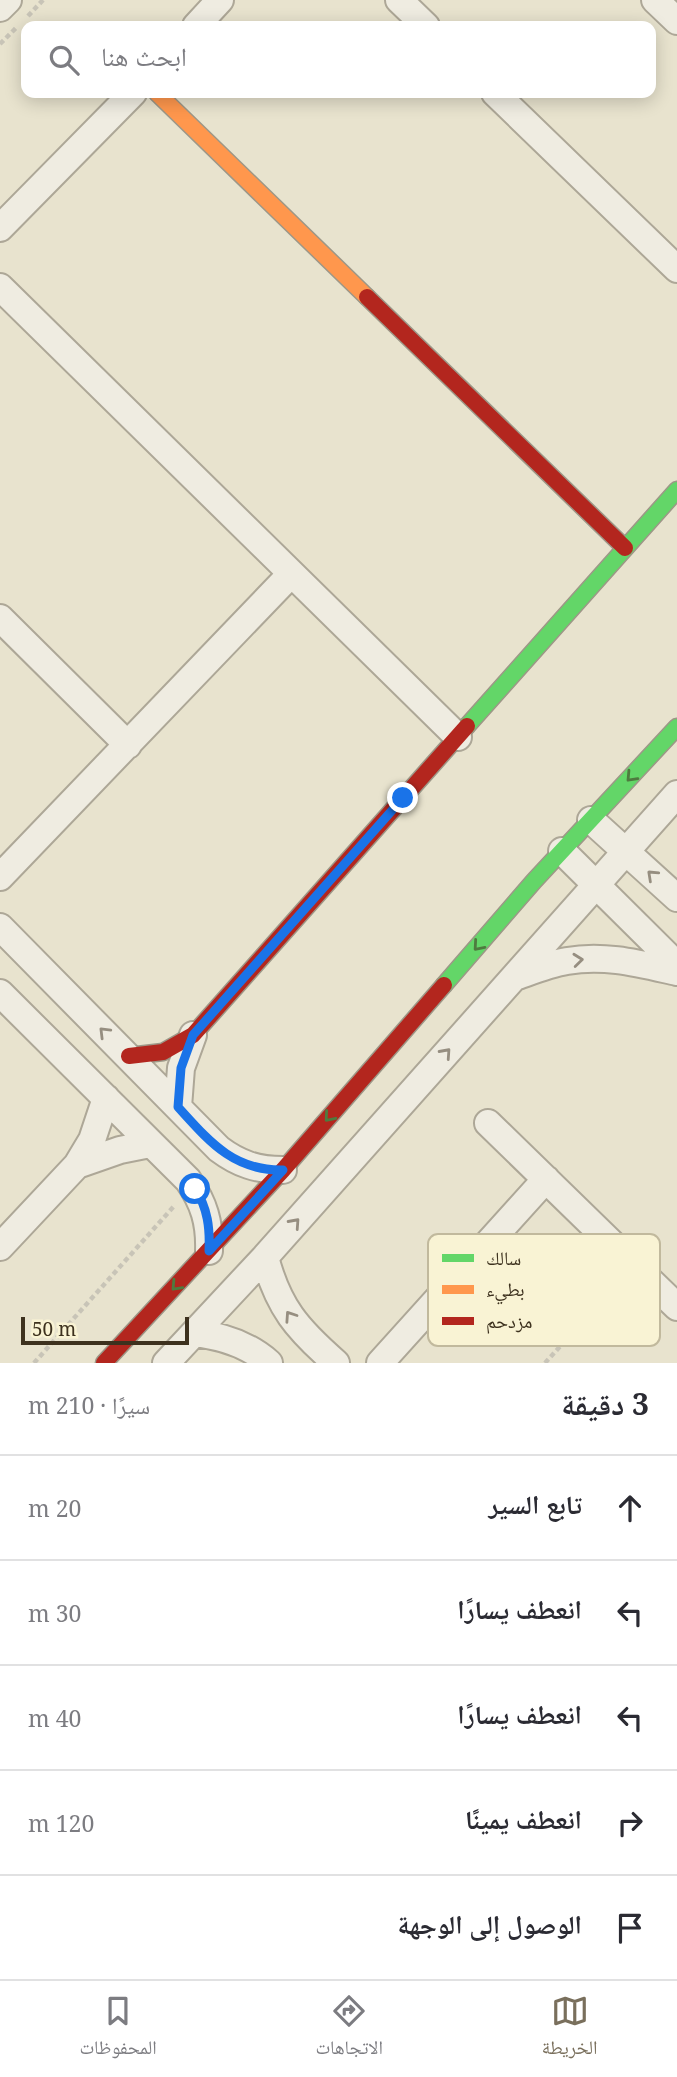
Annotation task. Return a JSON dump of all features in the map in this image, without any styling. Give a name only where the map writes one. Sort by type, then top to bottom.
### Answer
[{"type":"street","points":[[0,8],[8,0]]},
{"type":"street","points":[[201,21],[220,0]]},
{"type":"street","points":[[399,0],[421,21]]},
{"type":"street","points":[[655,0],[677,21]]},
{"type":"street","points":[[0,228],[128,98]]},
{"type":"street","points":[[162,98],[625,548]]},
{"type":"street","points":[[500,98],[677,269]]},
{"type":"street","points":[[0,287],[458,737]]},
{"type":"street","points":[[129,1056],[163,1052],[193,1035],[677,490]]},
{"type":"street","points":[[0,877],[291,574]]},
{"type":"street","points":[[0,618],[128,745]]},
{"type":"street","points":[[104,1363],[283,1170],[562,851],[677,727]]},
{"type":"street","points":[[166,1363],[265,1257],[677,794]]},
{"type":"street","points":[[592,820],[677,898]]},
{"type":"street","points":[[562,851],[677,965]]},
{"type":"street","points":[[0,927],[129,1056],[178,1096],[219,1149],[242,1164],[283,1170]]},
{"type":"street","points":[[513,978],[554,964],[596,958],[677,972]]},
{"type":"street","points":[[0,993],[193,1187],[206,1213],[210,1232],[209,1251]]},
{"type":"street","points":[[178,1096],[181,1068],[193,1035]]},
{"type":"street","points":[[0,1247],[77,1165],[92,1140],[106,1098]]},
{"type":"street","points":[[488,1122],[602,1234]]},
{"type":"street","points":[[77,1165],[113,1152],[150,1144]]},
{"type":"street","points":[[496,1234],[546,1179]]},
{"type":"street","points":[[265,1257],[270,1278],[290,1317],[312,1343],[335,1363]]},
{"type":"street","points":[[660,1291],[677,1307]]},
{"type":"street","points":[[380,1363],[428,1310]]},
{"type":"street","points":[[194,1333],[230,1340],[248,1348],[269,1363]]},
{"type":"path","points":[[34,1363],[193,1187]]},
{"type":"path","points":[[545,1363],[560,1346]]},
{"type":"traffic: fast","points":[[467,726],[677,490]]},
{"type":"traffic: fast","points":[[444,985],[534,881],[677,727]]},
{"type":"traffic: slow","points":[[162,98],[367,297]]},
{"type":"traffic: jam","points":[[367,297],[625,548]]},
{"type":"traffic: jam","points":[[129,1056],[163,1052],[193,1035],[467,726]]},
{"type":"traffic: jam","points":[[104,1363],[283,1170],[444,985]]},
{"type":"route","points":[[195,1189],[206,1213],[210,1232],[209,1251],[283,1170],[255,1168],[230,1157],[178,1107],[181,1068],[193,1035],[403,798]]}]
